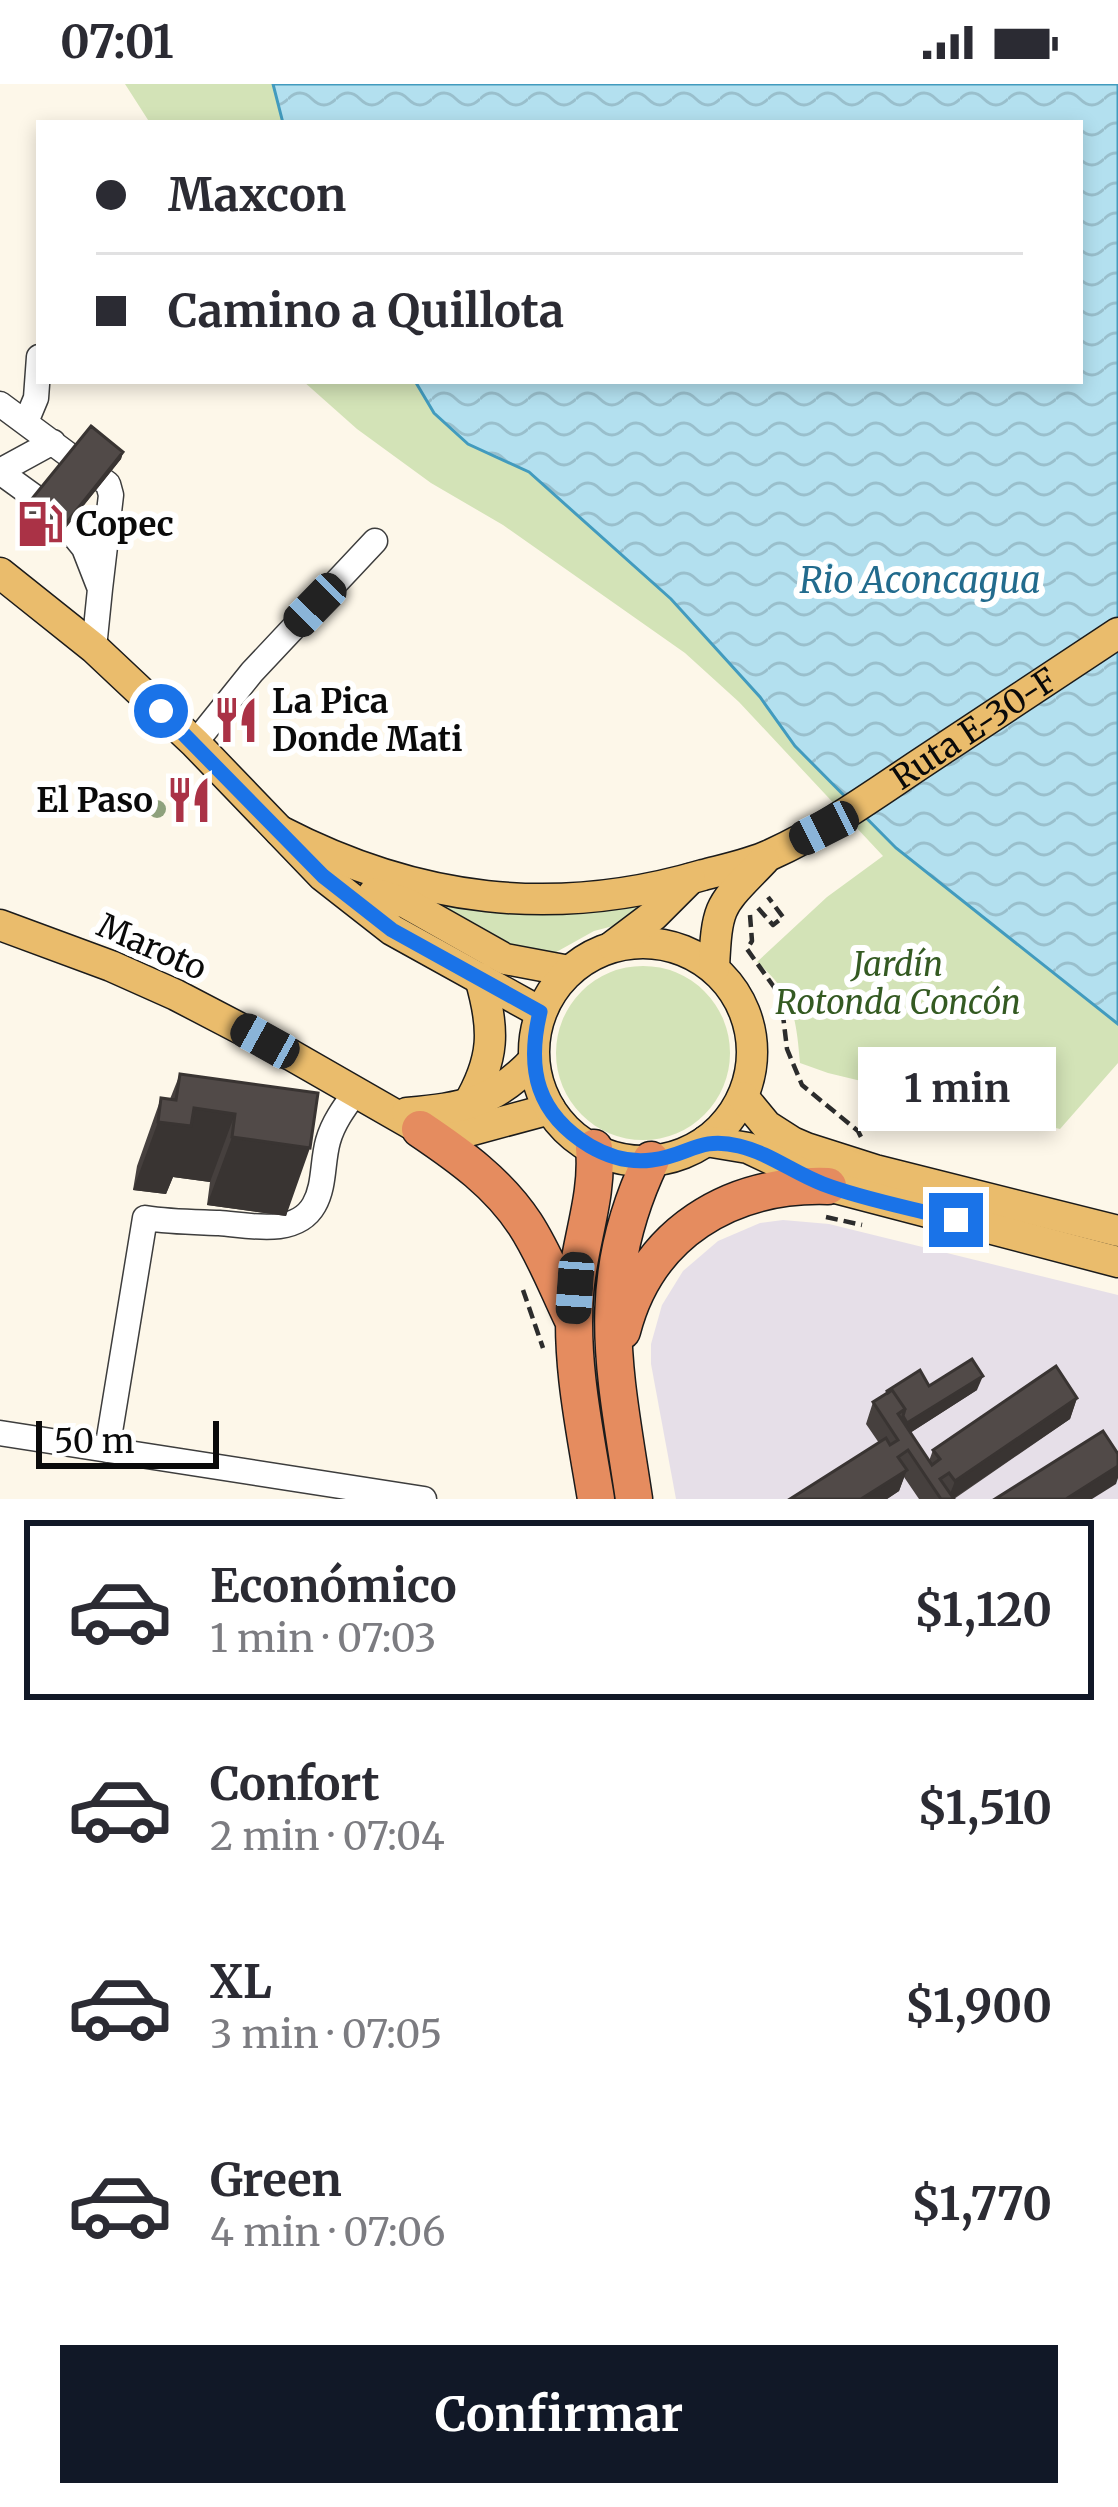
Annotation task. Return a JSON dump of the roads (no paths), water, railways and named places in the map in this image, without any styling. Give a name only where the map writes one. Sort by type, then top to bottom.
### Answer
[{"type":"highway","points":[[408,1122],[466,1161],[510,1203],[538,1247],[573,1320]]},
{"type":"highway","points":[[593,1148],[593,1188],[573,1320],[575,1367],[596,1499]]},
{"type":"highway","points":[[634,1499],[614,1364],[612,1311],[619,1256],[651,1160]]},
{"type":"highway","points":[[614,1364],[639,1285],[659,1256],[694,1223],[713,1210],[781,1187],[819,1200]]},
{"type":"main road","points":[[0,573],[94,647],[323,876],[392,930],[540,1012]]},
{"type":"main road","name":"Ruta E-30-F","points":[[614,946],[690,879],[768,856],[824,828],[1118,633]]},
{"type":"main road","points":[[280,831],[394,879],[475,896],[560,900],[626,893],[690,879]]},
{"type":"main road","name":"Ruta E-30-F","points":[[714,968],[720,910],[768,856]]},
{"type":"main road","points":[[323,876],[406,903],[505,959],[569,971]]},
{"type":"main road","name":"Maroto","points":[[0,925],[176,995],[408,1122],[472,1130],[550,1109]]},
{"type":"main road","points":[[631,943],[667,945],[714,968],[744,1008],[753,1052],[743,1096],[722,1129],[688,1151],[651,1160],[604,1154],[572,1135],[550,1109],[533,1061],[540,1012],[569,971],[590,956],[631,943]]},
{"type":"main road","points":[[467,1106],[480,1085],[492,1037],[480,978]]},
{"type":"main road","points":[[408,1122],[467,1106],[504,1088],[533,1061]]},
{"type":"main road","points":[[743,1096],[766,1126],[792,1142],[875,1170],[1118,1231]]},
{"type":"main road","points":[[706,1141],[748,1148],[819,1200],[1118,1262]]},
{"type":"street","points":[[26,422],[37,384]]},
{"type":"street","points":[[0,404],[108,484],[111,495],[94,647]]},
{"type":"street","points":[[53,442],[0,472],[54,511],[85,548],[100,589]]},
{"type":"street","points":[[195,743],[252,672],[375,541]]},
{"type":"street","points":[[107,1450],[145,1218],[260,1228],[299,1221],[313,1208],[328,1141],[355,1093]]},
{"type":"street","points":[[0,1433],[334,1492],[424,1499]]},
{"type":"water","name":"Rio Aconcagua","points":[[273,84],[1118,84],[1118,1024],[896,848],[795,746],[760,697],[671,599],[529,472],[468,444],[434,413],[417,384],[1083,384],[1083,120],[282,120]]},
{"type":"place","name":"Copec","points":[[40,524]]},
{"type":"place","name":"La Pica Donde Mati","points":[[236,720]]},
{"type":"place","name":"El Paso","points":[[189,800]]},
{"type":"park label","name":"Jardín Rotonda Concón","points":[[898,983]]}]
